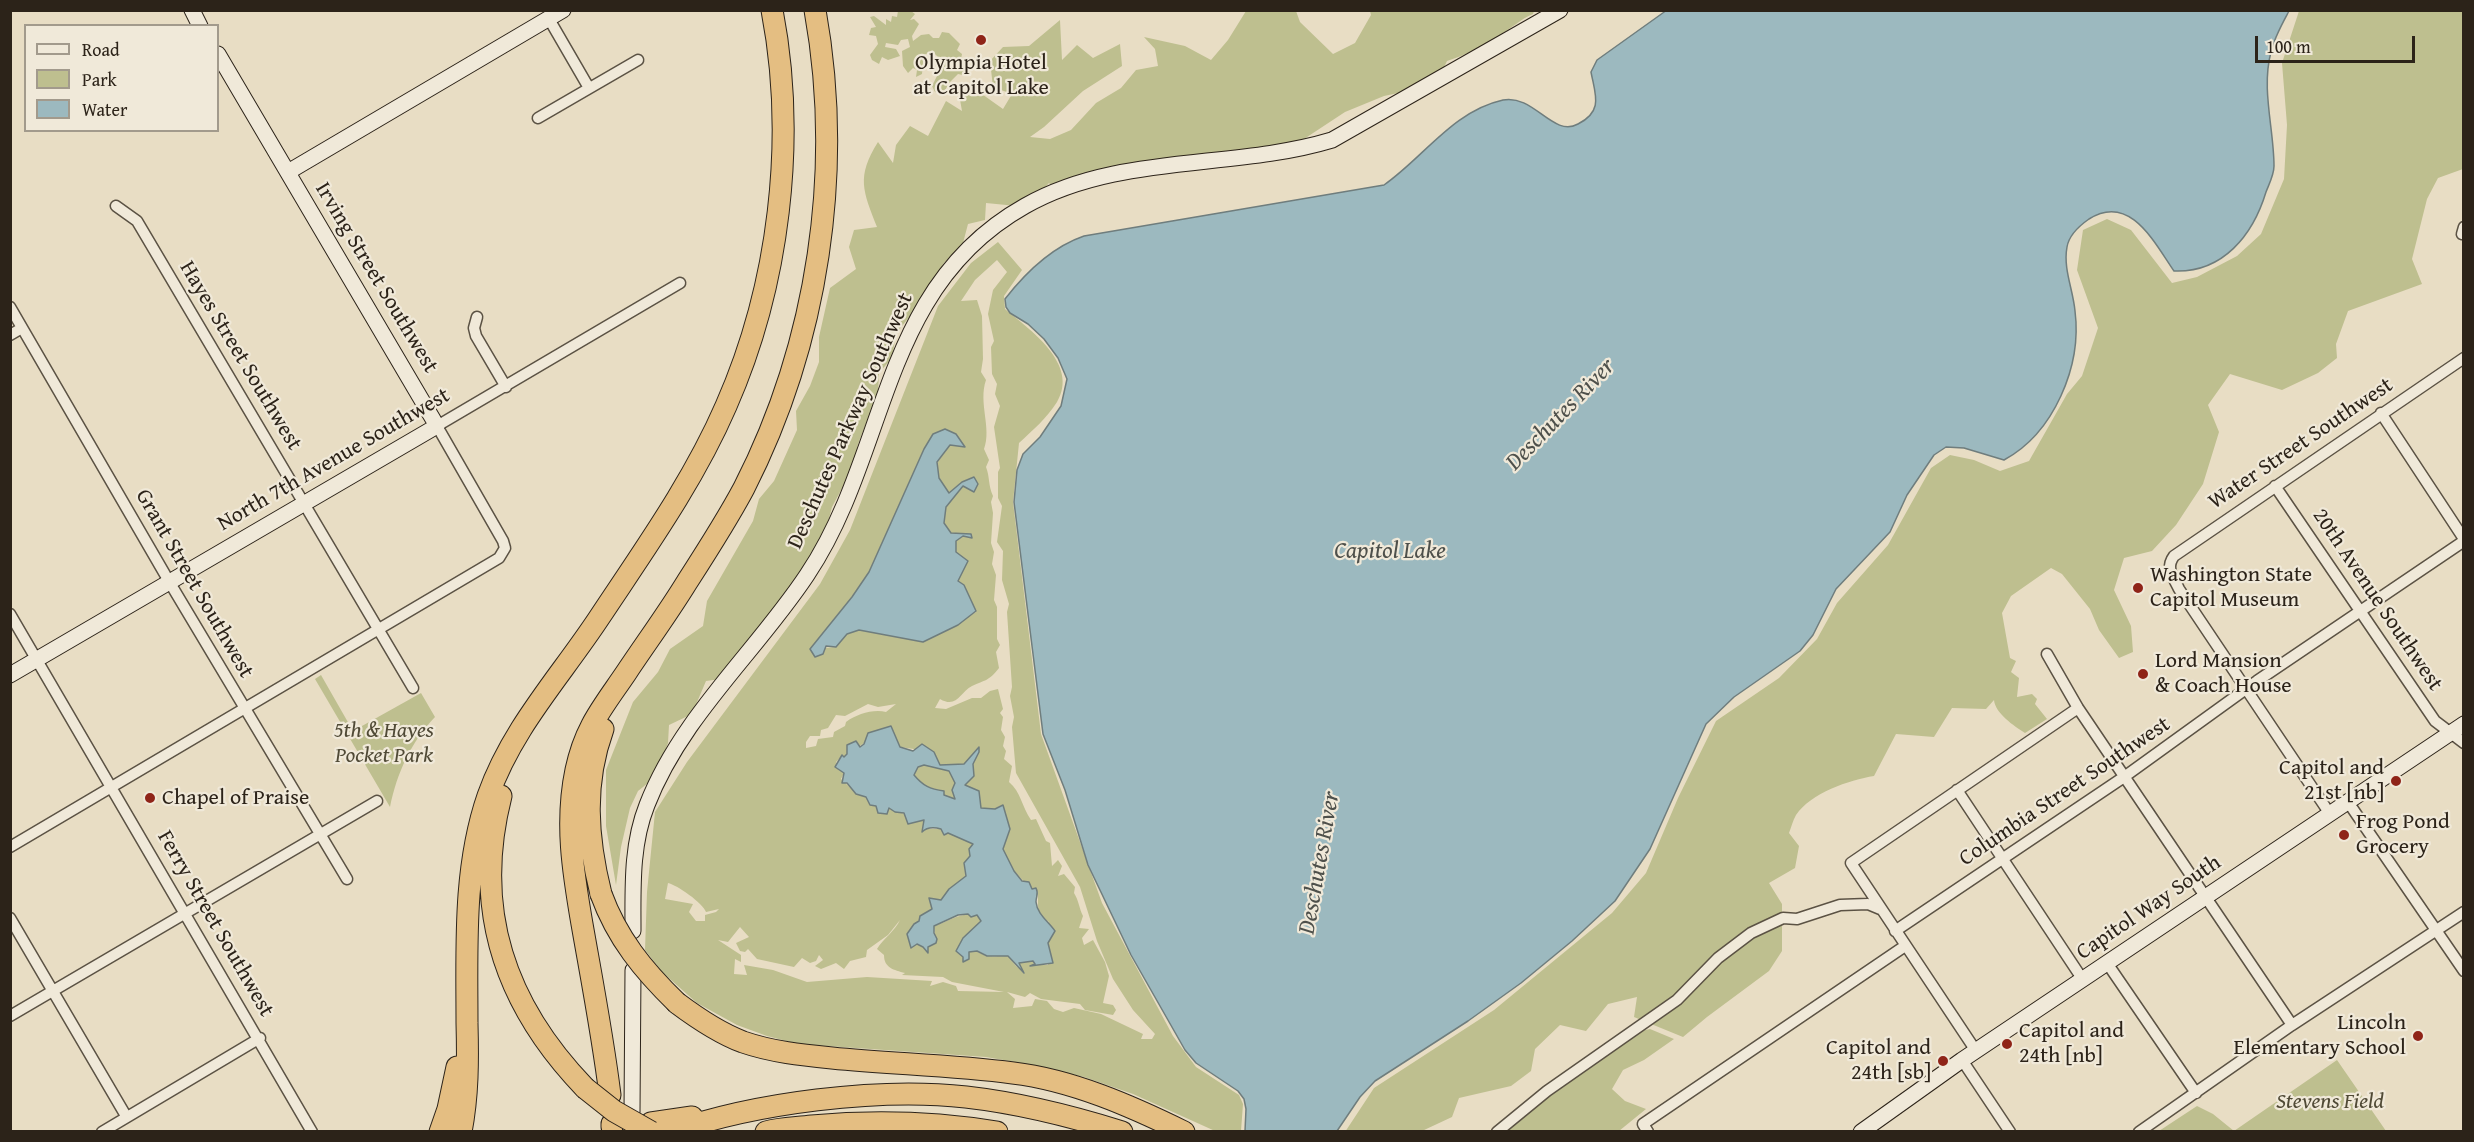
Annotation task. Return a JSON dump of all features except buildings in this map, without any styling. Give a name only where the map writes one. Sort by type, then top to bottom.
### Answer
[{"type":"highway","points":[[461,1131],[468,1084],[467,986],[472,865],[478,830],[488,795],[502,762],[539,698],[581,645],[691,475],[726,407],[752,335],[770,259],[780,180],[781,99],[772,10]]},
{"type":"highway","points":[[610,1095],[575,889],[570,833],[573,787],[582,748],[596,714],[621,681],[685,585],[743,488],[775,418],[801,337],[819,249],[826,152],[824,93],[815,10]]},
{"type":"highway","points":[[581,645],[569,669],[524,741],[511,767],[500,798],[493,837],[490,890],[503,956],[523,1006],[546,1043],[585,1088],[620,1114],[651,1127],[664,1120],[749,1112]]},
{"type":"highway","points":[[621,681],[598,743],[589,790],[589,837],[601,894],[613,922],[629,951],[676,1002],[727,1035],[784,1053],[1015,1073],[1071,1086],[1184,1131]]},
{"type":"highway","points":[[440,1131],[456,1075],[467,986]]},
{"type":"highway","points":[[672,1131],[749,1112],[839,1098],[922,1094],[1006,1102],[1122,1131]]},
{"type":"highway","points":[[766,1131],[832,1124],[891,1122],[945,1124],[997,1131]]},
{"type":"street","points":[[192,10],[199,24]]},
{"type":"street","points":[[288,172],[563,10]]},
{"type":"street","name":"Deschutes Parkway Southwest","points":[[633,931],[636,842],[644,813],[660,776],[696,719],[808,574],[837,520],[907,337],[932,290],[957,260],[990,230],[1026,205],[1103,176],[1297,151],[1332,140],[1560,10]]},
{"type":"street","points":[[549,18],[589,88]]},
{"type":"street","name":"Irving Street Southwest","points":[[219,56],[437,426],[505,548],[499,558],[378,631]]},
{"type":"street","points":[[538,118],[639,60]]},
{"type":"street","name":"Hayes Street Southwest","points":[[116,206],[137,221],[413,688]]},
{"type":"street","name":"North 7th Avenue Southwest","points":[[10,675],[680,284]]},
{"type":"street","name":"Grant Street Southwest","points":[[10,307],[170,583],[347,879]]},
{"type":"street","points":[[477,317],[474,328],[476,336],[506,387]]},
{"type":"street","points":[[10,335],[22,328]]},
{"type":"street","name":"Water Street Southwest","points":[[2247,690],[2194,612],[2169,570],[2169,563],[2174,555],[2463,358]]},
{"type":"street","points":[[2381,413],[2463,540]]},
{"type":"street","name":"20th Avenue Southwest","points":[[2275,486],[2435,722],[2457,729],[2463,743]]},
{"type":"street","name":"Columbia Street Southwest","points":[[1895,931],[2124,777],[2463,540]]},
{"type":"street","name":"Ferry Street Southwest","points":[[10,614],[260,1038],[312,1131]]},
{"type":"street","points":[[10,847],[378,631]]},
{"type":"street","points":[[2047,654],[2078,708],[2292,1025]]},
{"type":"street","points":[[2247,690],[2330,814]]},
{"type":"street","points":[[1976,1051],[1851,863],[2078,708]]},
{"type":"street","name":"Capitol Way South","points":[[1861,1131],[1962,1060],[2457,729]]},
{"type":"street","points":[[1957,790],[2083,980]]},
{"type":"street","points":[[10,1017],[377,801]]},
{"type":"street","points":[[2348,802],[2463,971]]},
{"type":"street","points":[[1497,1131],[1547,1091],[1677,1000],[1718,958],[1752,933],[1784,918],[1797,919],[1856,902],[1880,909]]},
{"type":"street","points":[[2139,1131],[2292,1025],[2463,912]]},
{"type":"street","points":[[10,918],[126,1116]]},
{"type":"street","points":[[1646,1128],[1905,946]]},
{"type":"street","points":[[2107,963],[2196,1093]]},
{"type":"street","points":[[632,1112],[633,970]]},
{"type":"street","points":[[102,1131],[260,1038]]},
{"type":"street","points":[[1962,1060],[2010,1131]]},
{"type":"green space","points":[[898,11],[911,11],[915,14],[910,20],[914,19],[919,24],[912,36],[913,41],[921,35],[929,34],[933,38],[939,38],[942,32],[949,33],[960,44],[957,50],[962,54],[961,59],[968,59],[969,65],[963,75],[958,74],[949,83],[943,94],[935,92],[932,86],[941,68],[939,58],[932,51],[922,56],[927,57],[927,60],[923,62],[922,74],[916,77],[917,70],[913,68],[908,73],[903,66],[902,51],[910,47],[908,39],[901,40],[898,45],[886,43],[885,47],[896,49],[900,56],[888,60],[882,57],[879,64],[872,60],[870,55],[878,44],[876,36],[869,35],[871,28],[876,27],[870,17],[874,16],[886,25],[886,19],[891,22],[892,16],[897,17]]},
{"type":"green space","points":[[1246,11],[1296,11],[1300,22],[1333,54],[1355,43],[1371,15],[1370,11],[1534,11],[1533,14],[1488,43],[1447,61],[1437,82],[1419,81],[1403,92],[1384,96],[1345,112],[1304,139],[1284,147],[1225,151],[1205,157],[1176,161],[1062,195],[1049,183],[1027,207],[986,203],[985,220],[968,224],[963,243],[944,263],[896,334],[892,358],[879,373],[878,393],[858,444],[854,466],[832,507],[825,534],[728,678],[706,681],[692,714],[669,725],[668,743],[661,762],[653,779],[638,791],[630,808],[621,847],[616,885],[606,826],[606,770],[633,702],[658,672],[670,649],[703,626],[707,601],[753,521],[759,499],[774,481],[797,430],[796,411],[810,386],[819,362],[819,337],[830,288],[856,269],[849,247],[854,230],[877,227],[865,194],[864,175],[878,142],[893,163],[896,145],[910,126],[928,136],[946,101],[962,111],[959,94],[979,92],[1003,109],[1012,94],[993,87],[990,61],[1003,47],[1029,46],[1060,20],[1062,60],[1077,45],[1093,58],[1120,44],[1122,66],[1083,91],[1030,137],[1050,139],[1071,130],[1096,103],[1121,88],[1136,70],[1158,66],[1155,49],[1144,37],[1185,46],[1211,60],[1228,40]]},
{"type":"green space","points":[[2299,11],[2463,11],[2463,169],[2438,178],[2427,199],[2412,259],[2422,284],[2348,311],[2336,344],[2337,358],[2318,373],[2282,390],[2230,374],[2208,405],[2219,432],[2203,484],[2176,525],[2152,551],[2124,558],[2114,590],[2131,626],[2133,652],[2119,658],[2099,630],[2090,609],[2062,574],[2051,568],[2011,596],[2002,613],[2010,658],[2016,661],[2011,672],[2019,678],[2017,697],[2032,694],[2037,699],[2035,704],[2047,719],[2025,733],[2001,714],[1994,700],[1986,709],[1952,708],[1934,737],[1896,734],[1874,776],[1831,789],[1803,807],[1795,817],[1789,833],[1799,846],[1795,868],[1769,883],[1782,904],[1782,951],[1769,971],[1683,1037],[1634,1017],[1637,997],[1608,1004],[1586,1031],[1560,1025],[1535,1049],[1531,1071],[1511,1086],[1459,1098],[1452,1117],[1422,1131],[1345,1132],[1374,1088],[1494,1010],[1612,913],[1646,873],[1678,798],[1716,721],[1779,678],[1817,639],[1837,603],[1888,545],[1931,468],[1950,455],[1974,460],[2000,471],[2029,461],[2067,394],[2082,376],[2098,328],[2077,270],[2083,230],[2107,219],[2131,230],[2172,283],[2197,277],[2237,256],[2261,234],[2284,179],[2287,125],[2282,63]]},
{"type":"green space","points":[[998,242],[1022,270],[1004,296],[1005,309],[1049,349],[1062,374],[1062,388],[1057,402],[1044,419],[1019,443],[1013,502],[1041,734],[1102,903],[1173,1036],[1196,1067],[1239,1095],[1243,1104],[1241,1131],[1215,1131],[1133,1094],[1084,1077],[1032,1065],[986,1057],[798,1044],[767,1036],[737,1025],[697,1003],[662,972],[645,950],[647,892],[655,812],[687,762],[820,584],[850,530],[938,306],[971,263]],"holes":[[[997,260],[1007,272],[993,290],[988,314],[994,341],[991,347],[992,374],[997,384],[995,394],[1000,406],[994,427],[1000,468],[998,498],[1002,506],[997,542],[1003,551],[1002,580],[1009,604],[1007,612],[1012,687],[1010,696],[1014,717],[1012,727],[1016,773],[1080,887],[1097,941],[1113,979],[1133,1010],[1155,1034],[1152,1039],[1141,1039],[1143,1034],[1101,1014],[1074,1008],[1063,1012],[1054,1009],[1047,1001],[1035,999],[1032,1006],[1013,1008],[1015,999],[1007,992],[1025,997],[1030,993],[1041,999],[1080,1004],[1085,1010],[1113,1015],[1116,1010],[1113,1005],[1103,1003],[1109,976],[1105,962],[1093,940],[1084,945],[1082,938],[1089,929],[1079,928],[1083,916],[1074,893],[1075,887],[1064,874],[1058,876],[1062,866],[1058,860],[1052,866],[1050,843],[1046,841],[1036,819],[1031,820],[1016,790],[1009,782],[1012,766],[1004,759],[1005,737],[1001,730],[1003,717],[1000,713],[1003,709],[998,689],[990,691],[981,698],[972,698],[946,709],[935,708],[940,699],[946,702],[954,701],[972,686],[989,678],[999,668],[996,652],[1000,645],[997,639],[997,607],[994,600],[996,575],[992,564],[994,552],[991,543],[993,496],[986,467],[989,460],[984,449],[987,433],[983,398],[986,380],[981,372],[982,316],[977,300],[961,301],[975,280]],[[945,429],[964,447],[950,445],[937,463],[939,478],[949,493],[962,482],[973,477],[978,484],[974,492],[963,485],[946,507],[944,523],[951,533],[963,536],[956,541],[957,581],[964,585],[976,612],[923,642],[859,630],[847,633],[836,647],[810,649],[869,572],[924,449],[934,434]],[[868,704],[878,707],[896,704],[886,712],[871,712],[855,717],[834,732],[833,737],[818,739],[816,746],[806,748],[806,742],[810,736],[820,736],[821,730],[828,728],[836,715],[845,716]],[[891,726],[900,747],[934,752],[940,765],[964,764],[979,748],[973,764],[974,776],[965,785],[981,808],[995,809],[1002,805],[1010,829],[1003,848],[1006,857],[1014,871],[1032,890],[1036,888],[1040,913],[1049,922],[1048,965],[1034,965],[1033,961],[1019,963],[1023,971],[1008,956],[987,956],[973,951],[963,957],[956,951],[981,920],[977,915],[971,914],[934,926],[936,943],[928,947],[927,952],[917,944],[911,947],[911,935],[915,925],[932,909],[932,904],[941,901],[966,876],[964,863],[970,856],[974,844],[948,833],[944,835],[941,829],[922,831],[924,820],[870,803],[866,797],[856,793],[841,779],[844,773],[836,762]],[[668,883],[689,895],[706,912],[719,909],[705,915],[705,921],[696,921],[689,912],[693,904],[665,899]],[[900,920],[877,949],[884,955],[890,968],[905,973],[902,975],[943,977],[952,982],[1004,992],[958,991],[956,986],[943,982],[930,986],[932,981],[867,977],[807,982],[773,970],[744,965],[747,975],[734,974],[735,959],[741,962],[741,955],[718,940],[728,942],[740,927],[749,937],[736,943],[740,951],[745,952],[748,949],[757,959],[794,967],[802,958],[810,963],[816,961],[819,955],[823,960],[815,966],[821,969],[836,963],[844,969],[850,961],[866,957],[867,950],[888,935]]]},
{"type":"green space","name":"5th & Hayes Pocket Park","points":[[321,675],[353,731],[421,693],[435,717],[412,747],[406,759],[390,807],[315,679]]},
{"type":"green space","points":[[924,765],[949,771],[955,783],[956,800],[944,795],[944,791],[927,786],[917,779],[914,775],[918,767]]},
{"type":"green space","points":[[1650,1029],[1674,1039],[1644,1060],[1623,1070],[1612,1089],[1625,1101],[1646,1109],[1619,1131],[1498,1132],[1570,1079],[1581,1074],[1580,1065],[1628,1034]]},
{"type":"green space","name":"Stevens Field","points":[[2337,1060],[2386,1131],[2234,1131]]},
{"type":"green space","points":[[2197,1106],[2213,1114],[2234,1131],[2159,1131]]},
{"type":"water","name":"Capitol Lake","points":[[1667,10],[2289,11],[2278,31],[2268,66],[2273,173],[2260,208],[2244,236],[2234,248],[2207,266],[2174,271],[2139,224],[2129,216],[2117,212],[2104,213],[2089,219],[2078,228],[2070,239],[2066,255],[2075,311],[2074,354],[2061,396],[2050,415],[2022,448],[2004,460],[1964,448],[1946,447],[1934,455],[1907,495],[1890,532],[1836,589],[1813,635],[1800,651],[1734,697],[1706,724],[1650,849],[1615,901],[1572,941],[1521,983],[1468,1021],[1375,1081],[1360,1097],[1337,1131],[1245,1131],[1244,1099],[1238,1091],[1196,1063],[1185,1050],[1131,955],[1088,865],[1065,790],[1043,734],[1014,502],[1017,470],[1023,454],[1040,437],[1061,406],[1067,379],[1058,358],[1044,339],[1028,324],[1010,313],[1005,299],[1022,279],[1050,254],[1084,236],[1384,185],[1454,124],[1485,106],[1503,100],[1524,103],[1560,125],[1569,127],[1578,124],[1586,119],[1595,108],[1596,95],[1591,72],[1597,60]]},
{"type":"water","points":[[945,429],[956,434],[965,447],[950,445],[937,462],[939,478],[949,493],[962,482],[974,477],[978,484],[974,492],[963,486],[946,507],[944,523],[951,533],[971,534],[972,538],[963,536],[956,541],[956,552],[968,561],[958,581],[964,585],[976,611],[958,625],[923,642],[859,630],[847,634],[836,647],[826,646],[823,654],[815,657],[810,649],[869,572],[924,449],[933,434]]},
{"type":"water","points":[[891,726],[900,747],[913,751],[922,744],[934,752],[940,765],[964,764],[979,747],[973,764],[974,776],[965,785],[979,791],[981,808],[995,809],[1003,805],[1010,829],[1003,849],[1022,881],[1029,882],[1032,889],[1036,888],[1036,902],[1039,910],[1055,931],[1048,943],[1053,963],[1030,966],[1035,964],[1033,961],[1019,963],[1024,973],[1008,956],[987,956],[977,951],[969,952],[969,959],[963,962],[963,957],[956,951],[963,938],[981,921],[977,915],[971,917],[968,914],[958,915],[934,926],[937,939],[936,943],[928,947],[928,953],[917,944],[911,948],[907,934],[919,921],[920,916],[932,909],[929,898],[941,900],[949,889],[966,876],[964,863],[970,856],[969,849],[973,844],[948,833],[944,835],[938,828],[928,828],[922,832],[924,820],[908,824],[904,813],[895,812],[889,808],[887,814],[878,813],[876,806],[870,805],[866,797],[856,794],[847,783],[842,783],[844,773],[835,767],[842,755],[844,757],[847,754],[847,745],[856,741],[860,747],[864,744],[868,733]],"holes":[[[924,765],[949,771],[955,783],[952,790],[955,799],[944,795],[944,791],[927,786],[914,775],[918,767]]]},
{"type":"tunnel","points":[[622,1131],[651,1123]]},
{"type":"place","name":"Olympia Hotel at Capitol Lake","points":[[981,40]]},
{"type":"place","name":"Washington State Capitol Museum","points":[[2138,588]]},
{"type":"place","name":"Lord Mansion & Coach House","points":[[2143,674]]},
{"type":"place","name":"Capitol and 21st [nb]","points":[[2396,781]]},
{"type":"place","name":"Chapel of Praise","points":[[150,798]]},
{"type":"place","name":"Frog Pond Grocery","points":[[2344,835]]},
{"type":"place","name":"Lincoln Elementary School","points":[[2418,1036]]},
{"type":"place","name":"Capitol and 24th [nb]","points":[[2007,1044]]},
{"type":"place","name":"Capitol and 24th [sb]","points":[[1943,1061]]},
{"type":"water label","name":"Deschutes River","points":[[1561,415]]},
{"type":"water label","name":"Deschutes River","points":[[1320,863]]}]
